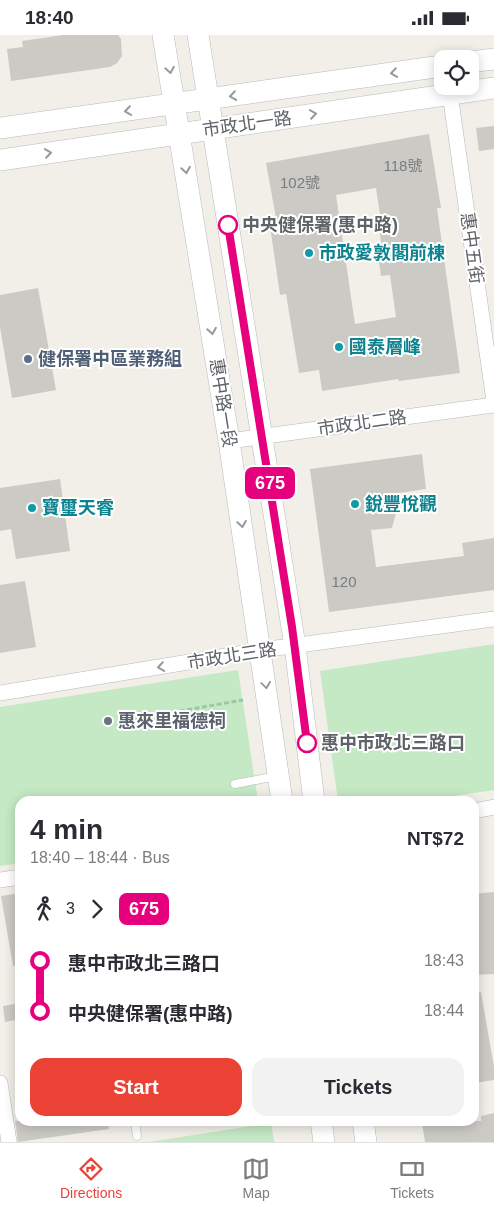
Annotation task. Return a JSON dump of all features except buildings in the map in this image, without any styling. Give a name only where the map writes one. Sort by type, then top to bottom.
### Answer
[{"type":"street","name":"惠中路一段","points":[[163,35],[176,105],[229,441],[281,796]]},
{"type":"street","name":"惠中路一段","points":[[198,35],[294,646],[313,796]]},
{"type":"street","points":[[479,62],[494,59]]},
{"type":"street","name":"市政北一路","points":[[0,128],[176,105],[434,67]]},
{"type":"street","name":"市政北一路","points":[[479,90],[494,88]]},
{"type":"street","name":"市政北一路","points":[[0,160],[443,95]]},
{"type":"street","name":"惠中五街","points":[[450,95],[494,403]]},
{"type":"street","name":"市政北二路","points":[[229,441],[494,403]]},
{"type":"street","name":"市政北三路","points":[[0,693],[294,646],[494,619]]},
{"type":"street","points":[[479,810],[494,807]]},
{"type":"street","points":[[0,880],[15,878]]},
{"type":"street","points":[[0,1083],[9,1142]]},
{"type":"street","points":[[322,1126],[324,1142]]},
{"type":"street","points":[[364,1126],[366,1142]]},
{"type":"lane","points":[[235,784],[279,776]]},
{"type":"lane","points":[[136,1126],[137,1136]]},
{"type":"path","points":[[128,719],[243,700]]},
{"type":"green space","points":[[494,644],[494,790],[454,796],[337,796],[320,671]]},
{"type":"green space","points":[[238,670],[257,796],[15,796],[15,864],[0,866],[0,707]]},
{"type":"green space","points":[[252,1126],[271,1126],[274,1142],[149,1142]]},
{"type":"bus line","name":"675","points":[[228,225],[292,627],[307,743]]},
{"type":"place","name":"中央健保署(惠中路)","points":[[228,225]]},
{"type":"place","name":"市政愛敦閣前棟","points":[[309,253]]},
{"type":"place","name":"國泰層峰","points":[[339,347]]},
{"type":"place","name":"健保署中區業務組","points":[[28,359]]},
{"type":"place","name":"銳豐悅觀","points":[[355,504]]},
{"type":"place","name":"寶璽天睿","points":[[32,508]]},
{"type":"place","name":"惠來里福德祠","points":[[108,721]]},
{"type":"place","name":"惠中市政北三路口","points":[[307,743]]}]
